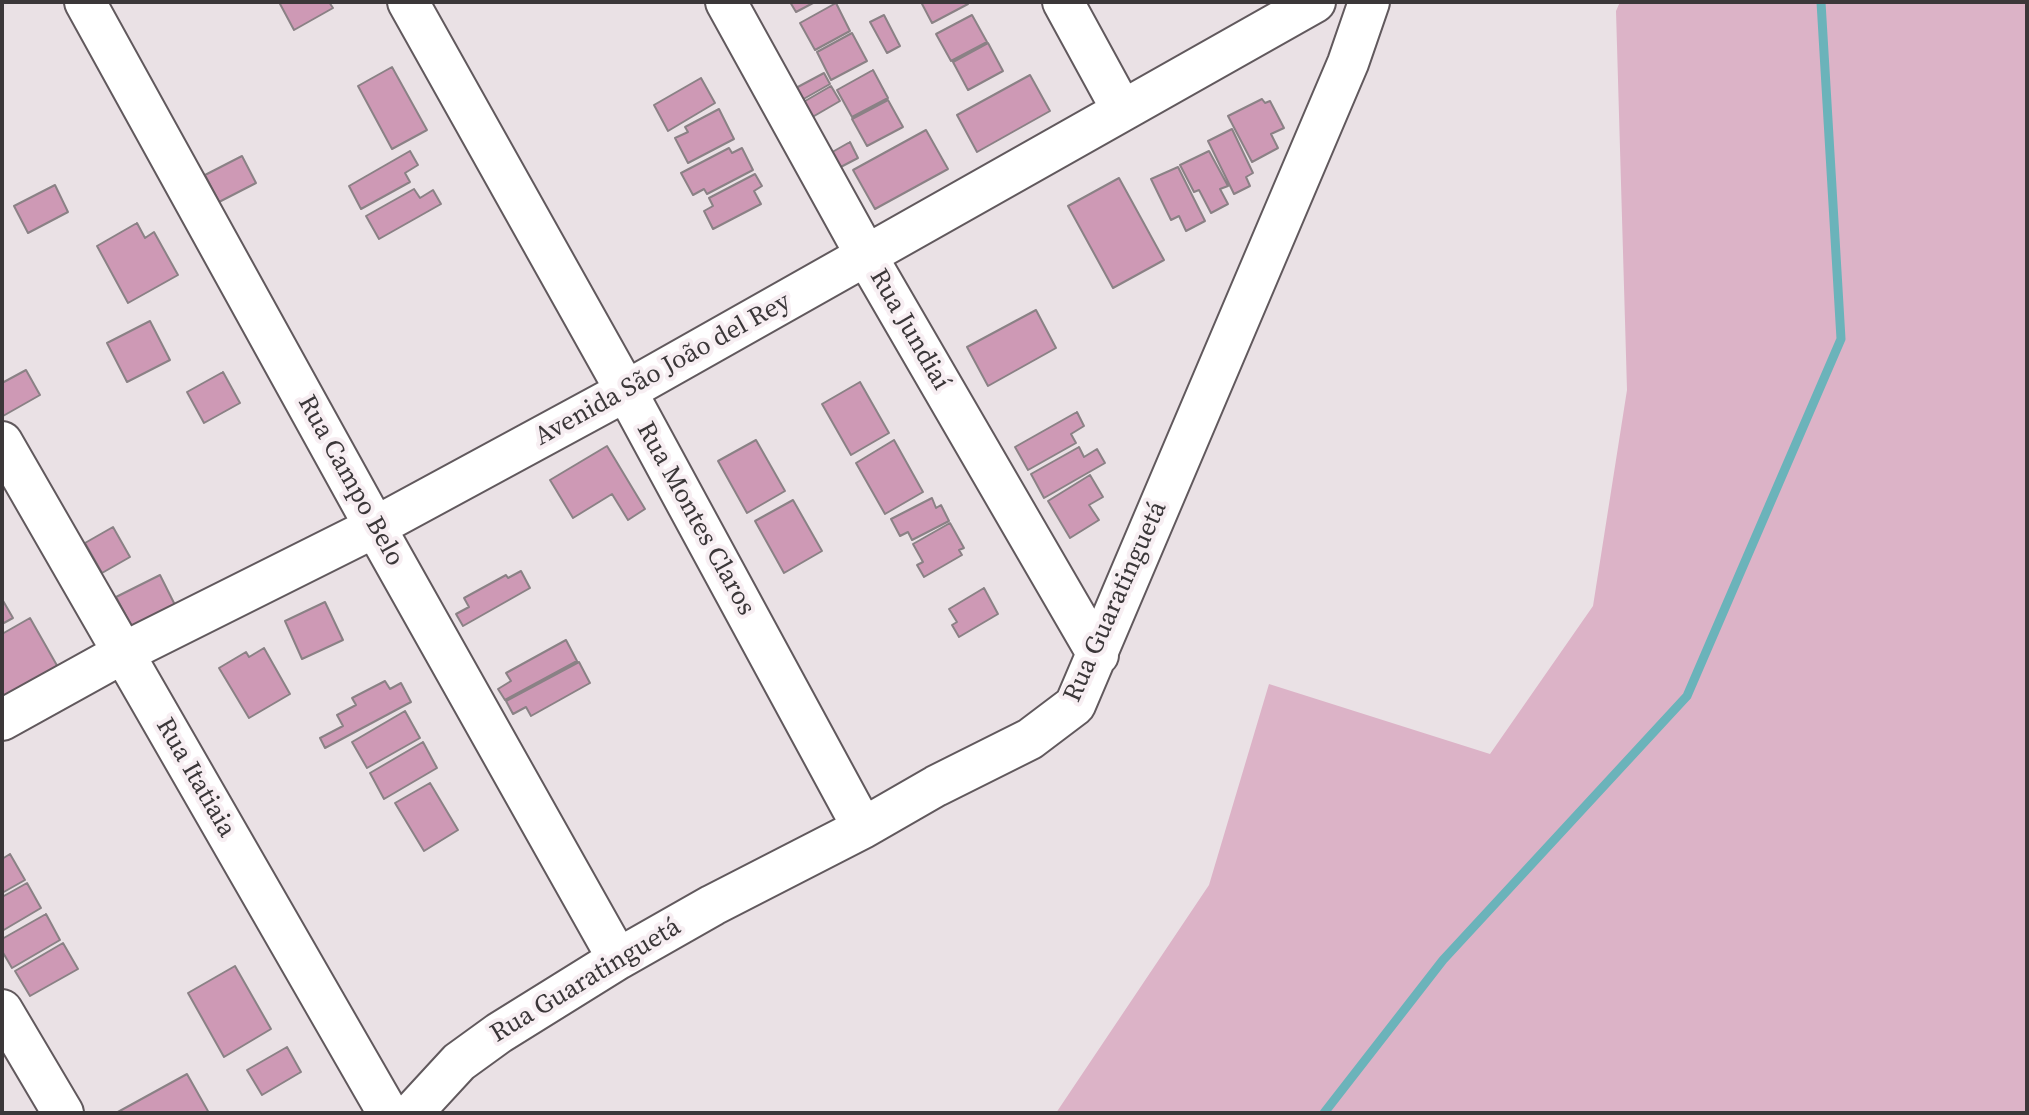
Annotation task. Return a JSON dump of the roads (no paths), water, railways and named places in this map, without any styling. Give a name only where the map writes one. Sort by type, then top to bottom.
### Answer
[{"type":"street","name":"Rua Campo Belo","points":[[85,2],[618,959]]},
{"type":"street","name":"Rua Montes Claros","points":[[408,2],[626,391],[863,828]]},
{"type":"street","name":"Rua Jundiaí","points":[[726,2],[867,257],[1098,655]]},
{"type":"street","points":[[1063,2],[1122,110]]},
{"type":"street","name":"Avenida São João del Rey","points":[[2,720],[123,653],[375,527],[626,391],[1315,2]]},
{"type":"street","name":"Rua Guaratinguetá","points":[[412,1113],[459,1062],[499,1033],[618,959],[713,905],[1030,739],[1075,705],[1348,63],[1369,2]]},
{"type":"street","name":"Rua Itatiaia","points":[[2,442],[388,1113]]},
{"type":"street","points":[[2,1010],[63,1113]]},
{"type":"waterway","points":[[1324,1113],[1443,960],[1687,696],[1841,339],[1821,2]]}]
